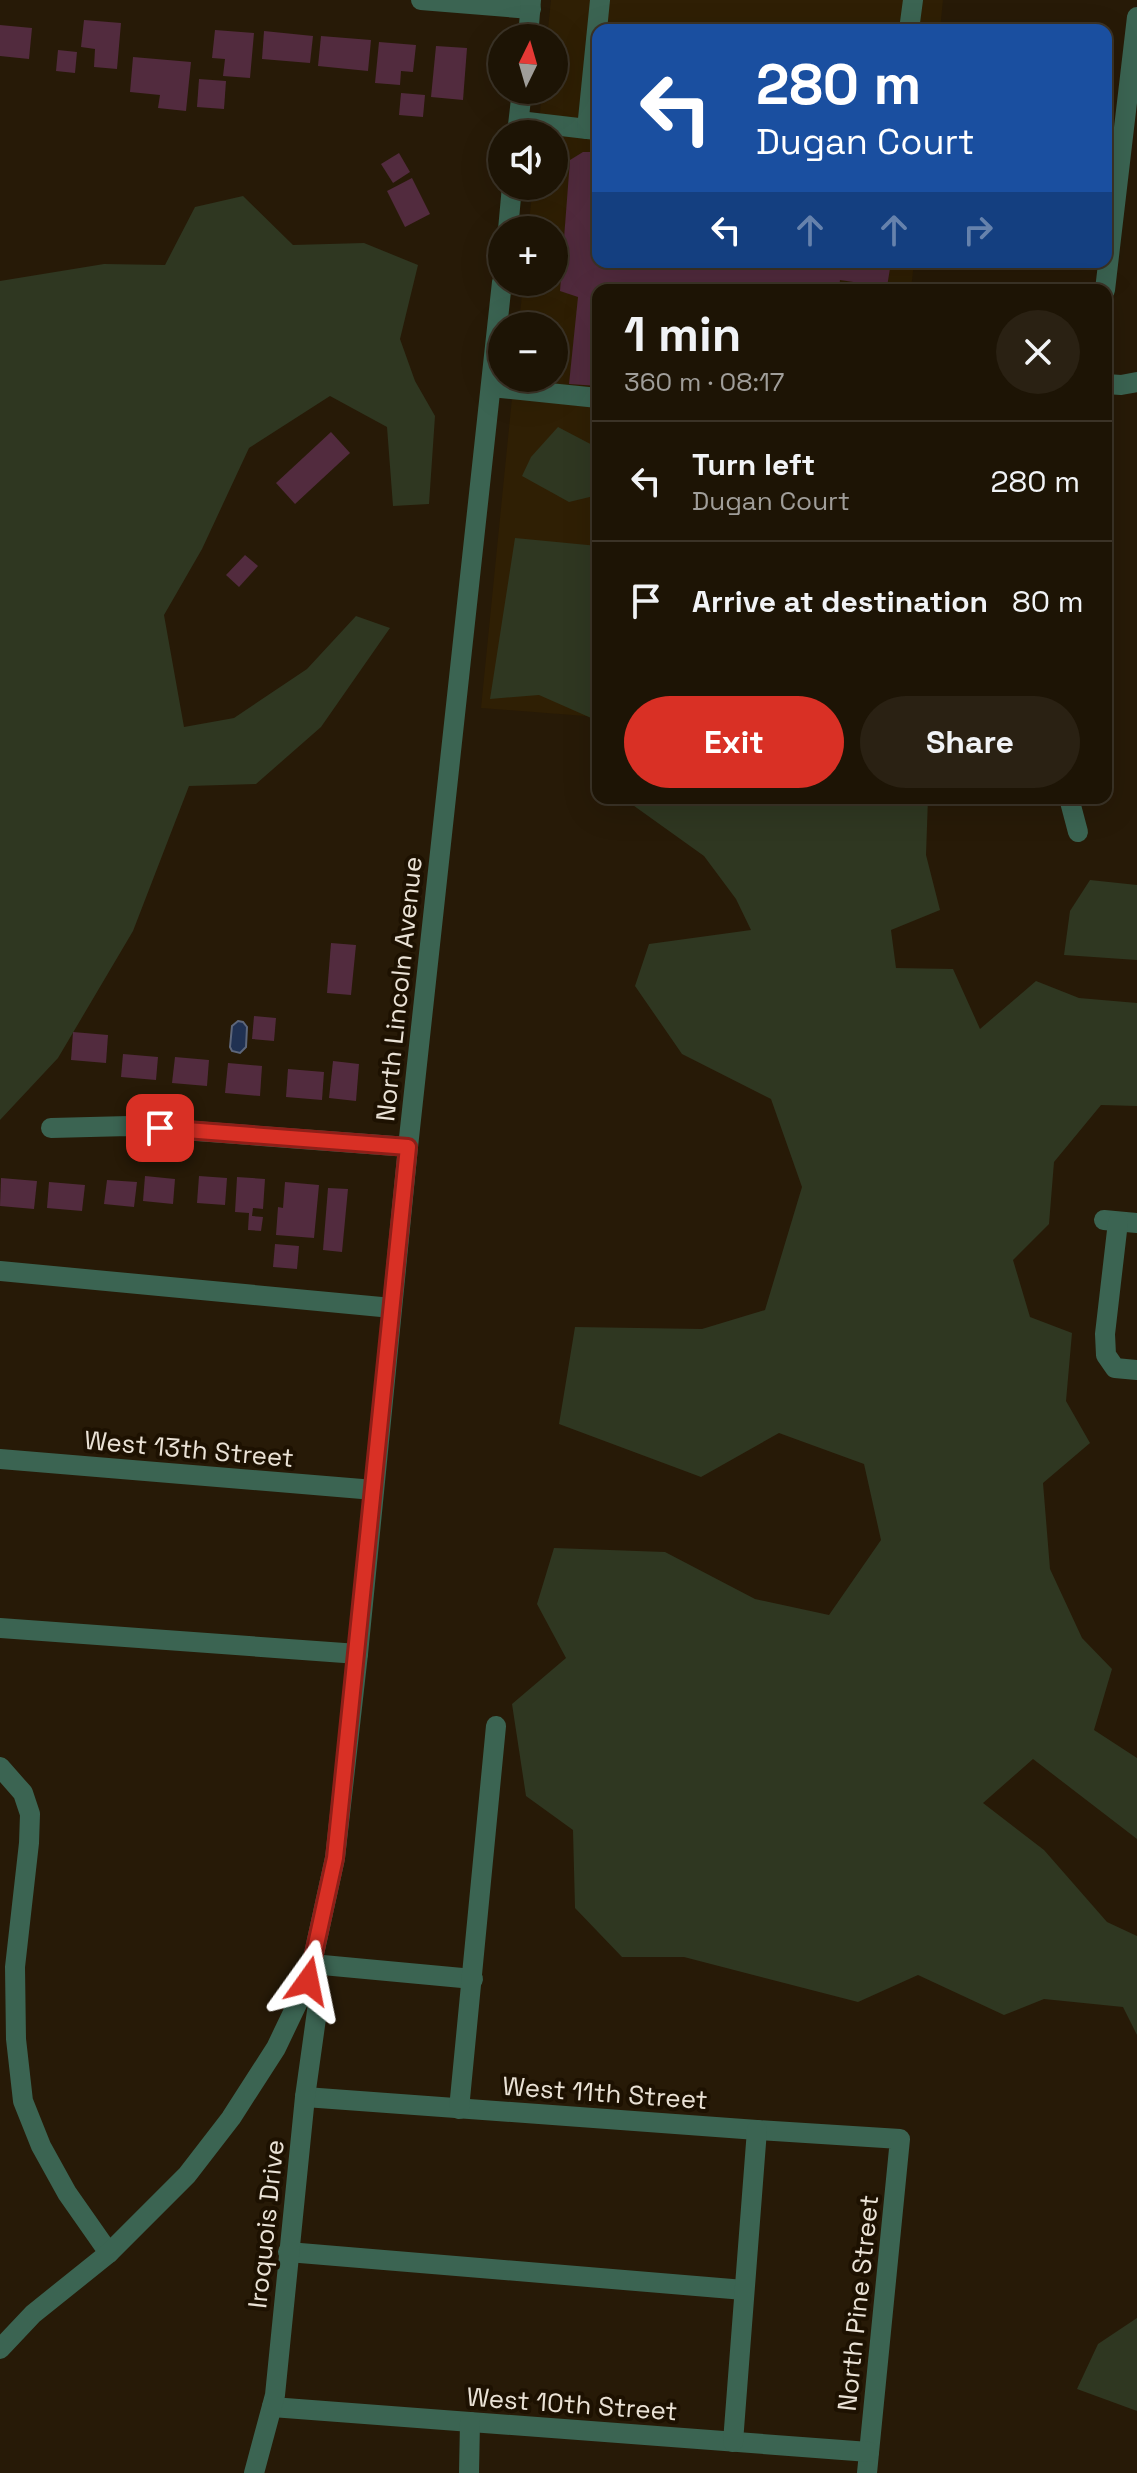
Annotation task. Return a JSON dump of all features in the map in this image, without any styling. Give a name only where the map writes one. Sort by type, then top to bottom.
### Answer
[{"type":"street","points":[[421,0],[531,4],[529,24]]},
{"type":"street","points":[[599,24],[600,0]]},
{"type":"street","points":[[910,24],[913,0]]},
{"type":"street","points":[[1112,230],[1137,17]]},
{"type":"street","points":[[568,128],[592,129]]},
{"type":"street","points":[[1112,384],[1137,382]]},
{"type":"street","name":"North Lincoln Avenue","points":[[0,2349],[33,2314],[109,2253],[187,2175],[231,2118],[276,2048],[310,1972],[335,1858],[490,392]]},
{"type":"street","points":[[540,392],[592,397]]},
{"type":"street","points":[[1071,804],[1078,832]]},
{"type":"street","points":[[51,1128],[129,1126],[408,1147]]},
{"type":"street","points":[[1120,1222],[1105,1334],[1106,1355],[1115,1368],[1137,1370]]},
{"type":"street","points":[[0,1271],[392,1308]]},
{"type":"street","name":"West 13th Street","points":[[0,1459],[374,1490]]},
{"type":"street","points":[[0,1628],[358,1654]]},
{"type":"street","points":[[459,2109],[496,1726]]},
{"type":"street","points":[[0,1767],[23,1793],[30,1814],[15,1967],[16,2039],[23,2101],[41,2146],[67,2193],[109,2253]]},
{"type":"street","points":[[310,1972],[473,1979]]},
{"type":"street","name":"Iroquois Drive","points":[[254,2473],[272,2407],[318,2004],[310,1972]]},
{"type":"street","name":"West 11th Street","points":[[305,2097],[900,2139]]},
{"type":"street","points":[[733,2442],[757,2130]]},
{"type":"street","name":"North Pine Street","points":[[868,2463],[900,2139]]},
{"type":"street","points":[[288,2252],[744,2290]]},
{"type":"street","name":"West 10th Street","points":[[272,2407],[733,2442],[868,2463]]},
{"type":"street","points":[[469,2473],[470,2422]]},
{"type":"shaded area","points":[[551,0],[943,0],[941,24],[592,24],[592,268],[913,268],[912,284],[592,284],[592,717],[481,708],[513,392],[568,392],[568,312],[520,312],[522,296],[568,296],[568,216],[530,216],[531,200],[568,200],[568,120],[539,120],[541,104],[568,104],[568,24],[548,24]]},
{"type":"green space","points":[[243,196],[293,245],[364,243],[418,265],[400,339],[415,381],[435,416],[429,504],[393,506],[387,427],[330,396],[249,448],[202,549],[164,615],[184,727],[234,718],[307,669],[356,616],[390,628],[321,727],[256,784],[189,786],[133,931],[58,1058],[0,1120],[0,281],[104,264],[165,265],[195,207]]},
{"type":"green space","points":[[558,427],[592,445],[592,496],[569,502],[522,476],[531,457]]},
{"type":"green space","points":[[515,538],[592,545],[592,718],[539,695],[490,699]]},
{"type":"green space","points":[[631,804],[928,804],[926,855],[940,910],[891,930],[896,968],[953,969],[980,1029],[1036,981],[1079,998],[1137,1003],[1137,1106],[1101,1105],[1054,1162],[1049,1224],[1013,1260],[1030,1317],[1072,1333],[1066,1401],[1090,1443],[1043,1483],[1050,1569],[1082,1638],[1112,1669],[1094,1730],[1137,1758],[1137,1839],[1033,1759],[983,1803],[1044,1850],[1107,1922],[1137,1936],[1137,2035],[1123,2007],[1044,1999],[1004,2015],[918,1975],[858,2002],[684,1957],[622,1957],[575,1908],[573,1830],[526,1796],[512,1704],[566,1658],[537,1604],[554,1548],[665,1552],[755,1599],[829,1615],[881,1540],[864,1464],[779,1433],[701,1477],[559,1424],[575,1327],[702,1329],[765,1310],[802,1187],[771,1099],[682,1054],[635,986],[649,944],[751,930],[736,899],[704,856]]},
{"type":"green space","points":[[1090,880],[1137,885],[1137,960],[1064,955],[1070,911]]},
{"type":"green space","points":[[1137,2318],[1137,2411],[1077,2389],[1098,2344]]},
{"type":"water","points":[[238,1021],[247,1027],[246,1047],[240,1053],[232,1051],[230,1047],[232,1026]]},
{"type":"building","points":[[84,20],[121,23],[117,69],[94,67],[95,49],[81,47]]},
{"type":"building","points":[[0,25],[32,28],[29,59],[0,56]]},
{"type":"building","points":[[215,30],[254,33],[250,78],[223,76],[225,59],[212,58]]},
{"type":"building","points":[[264,31],[313,36],[310,63],[262,59]]},
{"type":"building","points":[[321,36],[371,40],[368,71],[318,66]]},
{"type":"building","points":[[379,42],[416,45],[413,72],[401,71],[400,85],[375,83]]},
{"type":"building","points":[[436,46],[467,48],[463,100],[431,97]]},
{"type":"building","points":[[58,50],[77,52],[75,73],[56,71]]},
{"type":"building","points":[[133,57],[191,62],[186,111],[158,108],[160,95],[130,92]]},
{"type":"building","points":[[199,79],[226,81],[224,109],[197,107]]},
{"type":"building","points":[[401,93],[425,95],[423,117],[399,115]]},
{"type":"building","points":[[583,152],[592,152],[592,268],[890,268],[887,284],[840,280],[840,284],[592,284],[592,386],[569,384],[578,297],[568,294],[570,160]]},
{"type":"building","points":[[399,153],[410,172],[393,183],[381,164]]},
{"type":"building","points":[[412,178],[430,214],[405,227],[387,191]]},
{"type":"building","points":[[331,432],[350,453],[295,504],[276,483]]},
{"type":"building","points":[[245,555],[258,566],[239,587],[226,575]]},
{"type":"building","points":[[331,943],[356,945],[351,995],[327,993]]},
{"type":"building","points":[[254,1016],[276,1018],[274,1041],[252,1039]]},
{"type":"building","points":[[73,1032],[108,1035],[106,1063],[71,1060]]},
{"type":"building","points":[[123,1054],[158,1057],[156,1080],[121,1077]]},
{"type":"building","points":[[175,1057],[209,1060],[207,1086],[172,1083]]},
{"type":"building","points":[[333,1061],[359,1064],[356,1101],[329,1098]]},
{"type":"building","points":[[228,1063],[262,1066],[260,1096],[225,1093]]},
{"type":"building","points":[[288,1069],[324,1072],[322,1100],[286,1097]]},
{"type":"building","points":[[145,1176],[175,1179],[173,1204],[143,1201]]},
{"type":"building","points":[[199,1176],[227,1178],[225,1205],[197,1203]]},
{"type":"building","points":[[237,1177],[265,1179],[263,1209],[253,1208],[252,1216],[263,1217],[261,1231],[248,1230],[249,1213],[235,1212]]},
{"type":"building","points":[[1,1178],[37,1181],[34,1209],[0,1206]]},
{"type":"building","points":[[107,1180],[137,1182],[134,1207],[104,1204]]},
{"type":"building","points":[[49,1182],[85,1185],[82,1211],[47,1208]]},
{"type":"building","points":[[285,1182],[319,1185],[314,1238],[276,1235],[278,1207],[283,1208]]},
{"type":"building","points":[[328,1188],[348,1189],[342,1252],[323,1250]]},
{"type":"building","points":[[275,1244],[299,1246],[297,1269],[273,1267]]},
{"type":"route","points":[[160,1128],[408,1147],[335,1858],[308,1981]]}]
